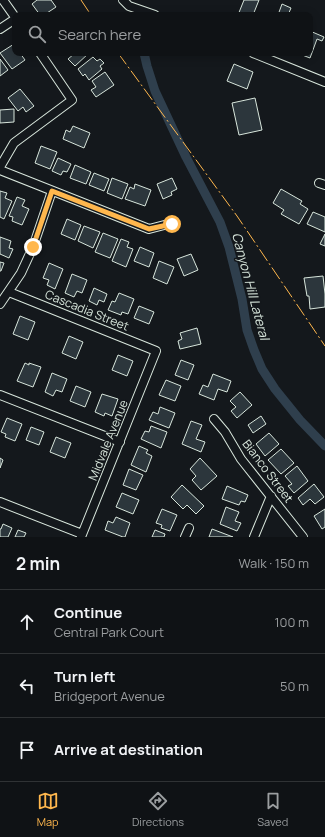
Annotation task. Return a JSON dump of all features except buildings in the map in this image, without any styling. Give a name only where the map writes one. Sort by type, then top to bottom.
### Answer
[{"type":"street","points":[[3,0],[12,14]]},
{"type":"street","points":[[126,3],[148,12]]},
{"type":"street","points":[[0,29],[12,20]]},
{"type":"street","points":[[42,56],[72,100],[14,143],[0,169],[149,229],[172,224]]},
{"type":"street","points":[[260,56],[325,82]]},
{"type":"street","points":[[0,304],[21,273],[33,247],[52,191]]},
{"type":"street","name":"Cascadia Street","points":[[9,292],[156,351]]},
{"type":"street","name":"Midvale Avenue","points":[[82,536],[156,351]]},
{"type":"street","points":[[0,395],[120,442]]},
{"type":"street","name":"Bianco Street","points":[[214,418],[225,432],[241,458],[303,537]]},
{"type":"street","points":[[254,537],[270,496]]},
{"type":"street","points":[[0,502],[82,536]]},
{"type":"street","points":[[185,537],[189,528]]},
{"type":"waterway","name":"Canyon Hill Lateral","points":[[145,56],[155,91],[186,157],[220,222],[229,247],[242,299],[247,330],[262,369],[275,389],[300,420],[325,446]]},
{"type":"power","points":[[81,0],[89,12]]},
{"type":"power","points":[[120,56],[237,216],[325,346]]},
{"type":"route","points":[[33,247],[52,191],[149,229],[172,224]]}]
